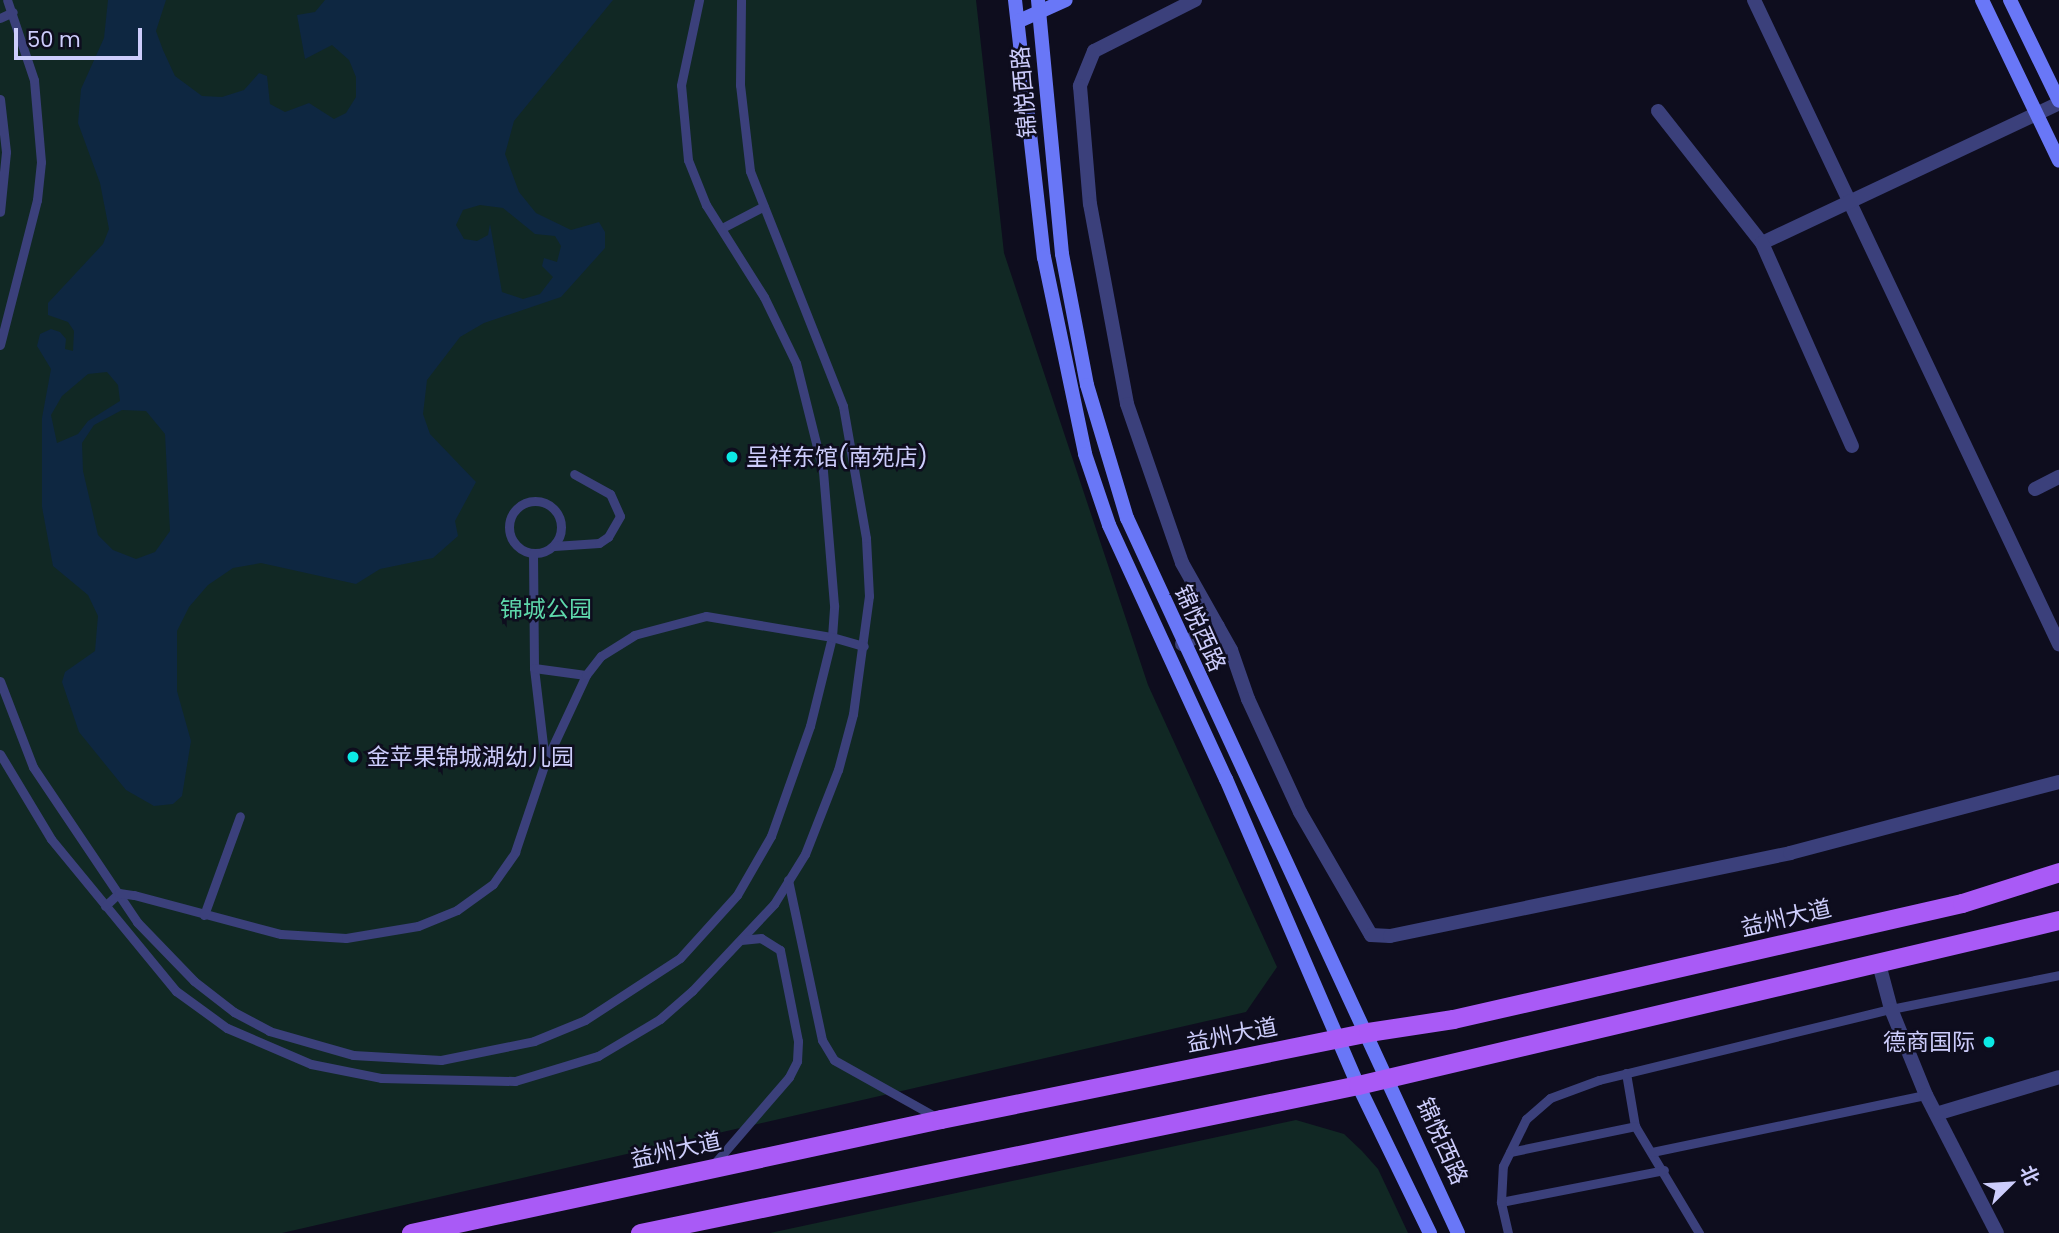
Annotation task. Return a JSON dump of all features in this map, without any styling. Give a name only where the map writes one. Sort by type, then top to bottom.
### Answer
[{"type":"main road","name":"锦悦西路","points":[[1016,0],[1044,257],[1085,454],[1109,525],[1226,779],[1357,1085],[1430,1233]]},
{"type":"main road","points":[[1019,21],[1038,6],[1066,0]]},
{"type":"main road","points":[[1982,0],[2059,161]]},
{"type":"main road","points":[[2010,0],[2059,102]]},
{"type":"main road","name":"锦悦西路","points":[[1038,6],[1062,254],[1087,385],[1127,518],[1182,644],[1368,1032],[1458,1233]]},
{"type":"main road","name":"益州大道","points":[[411,1233],[941,1119],[1368,1032],[1453,1020],[1949,906],[2059,872]]},
{"type":"main road","points":[[640,1233],[1357,1085],[2059,920]]},
{"type":"street","points":[[1195,0],[1094,51],[1080,86],[1090,204],[1127,404],[1182,563],[1218,626],[1300,812],[1371,935],[1390,936],[1790,853],[2059,782]]},
{"type":"street","points":[[1754,0],[1852,201],[2059,643]]},
{"type":"street","points":[[1762,243],[2059,102]]},
{"type":"street","points":[[1658,111],[1762,243],[1852,446]]},
{"type":"street","points":[[2035,489],[2059,477]]},
{"type":"street","points":[[1182,644],[1218,626]]},
{"type":"street","points":[[1879,964],[1891,1009],[1926,1096],[1997,1233]]},
{"type":"street","points":[[1936,1114],[2059,1077]]},
{"type":"lane","points":[[0,345],[37,200],[41,162],[34,80],[7,0]]},
{"type":"lane","points":[[0,681],[33,767],[137,922],[194,981],[234,1012],[269,1031],[354,1055],[399,1061],[441,1060],[534,1041],[585,1020],[639,988],[680,958],[737,895],[771,836],[793,779],[832,636],[830,522],[811,409],[796,363],[770,308],[697,187],[682,123],[681,85],[699,0]]},
{"type":"lane","points":[[0,754],[51,839],[176,991],[227,1028],[311,1065],[381,1078],[516,1081],[572,1066],[626,1041],[660,1019],[741,940],[805,854],[838,769],[853,714],[869,596],[866,538],[843,406],[750,171],[743,130],[741,0]]},
{"type":"lane","points":[[0,18],[13,12]]},
{"type":"lane","points":[[0,99],[6,152],[0,212]]},
{"type":"lane","points":[[722,228],[764,206]]},
{"type":"lane","points":[[554,546],[560,537],[559,515],[542,501],[521,505],[513,512],[510,533],[523,550],[533,553],[554,546],[599,543],[608,537],[620,516],[610,494],[573,474]]},
{"type":"lane","points":[[533,553],[534,668],[545,763]]},
{"type":"lane","points":[[119,893],[155,899],[204,915],[281,934],[346,938],[418,926],[457,910],[493,884],[515,852],[545,763],[586,675],[601,656],[634,635],[706,616],[832,636],[863,646]]},
{"type":"lane","points":[[534,668],[586,675]]},
{"type":"lane","points":[[204,915],[240,816]]},
{"type":"lane","points":[[788,880],[822,1040],[834,1060],[941,1119]]},
{"type":"lane","points":[[105,906],[119,893]]},
{"type":"lane","points":[[711,1167],[789,1077],[797,1061],[798,1041],[780,950],[761,938],[741,940]]},
{"type":"lane","points":[[1508,1233],[1500,1202],[1503,1166],[1526,1119],[1550,1098],[1626,1073],[1891,1009],[2059,975]]},
{"type":"lane","points":[[1626,1073],[1634,1126],[1664,1170],[1699,1233]]},
{"type":"lane","points":[[1651,1152],[1926,1096]]},
{"type":"lane","points":[[1510,1152],[1634,1126]]},
{"type":"lane","points":[[1500,1202],[1664,1170]]},
{"type":"green space","name":"锦城公园","points":[[0,0],[976,0],[1004,253],[1148,685],[1277,967],[1246,1012],[282,1233],[0,1233]]},
{"type":"green space","points":[[1296,1120],[1344,1134],[1362,1151],[1378,1169],[1408,1233],[770,1233]]},
{"type":"water","points":[[108,0],[166,0],[156,31],[163,50],[175,76],[202,96],[222,97],[244,90],[259,73],[267,76],[270,104],[285,112],[309,103],[334,119],[346,113],[356,97],[356,77],[349,60],[332,45],[305,59],[297,15],[315,12],[325,0],[613,0],[514,121],[505,154],[519,192],[536,213],[571,230],[599,222],[605,232],[605,248],[561,297],[484,323],[460,337],[427,380],[423,414],[430,434],[476,482],[455,521],[458,536],[433,558],[380,569],[356,584],[261,563],[233,568],[208,585],[189,607],[177,631],[177,691],[191,741],[182,796],[173,804],[154,806],[126,790],[79,732],[62,682],[65,672],[95,651],[98,616],[88,595],[53,566],[42,507],[42,418],[51,369],[37,346],[40,334],[51,329],[60,332],[66,339],[65,349],[73,351],[74,331],[68,322],[48,315],[48,303],[103,244],[109,229],[100,183],[78,123],[81,89],[104,38]],"holes":[[[480,205],[503,208],[535,234],[555,236],[561,246],[557,262],[544,258],[542,266],[553,277],[540,294],[523,299],[502,292],[490,224],[488,235],[477,241],[464,239],[456,225],[463,210]],[[107,372],[118,385],[120,401],[88,421],[78,434],[57,443],[51,415],[62,396],[88,374]],[[122,410],[146,411],[165,434],[170,531],[155,552],[136,559],[113,550],[98,535],[83,471],[82,443],[94,425]]]},
{"type":"place","name":"呈祥东馆(南苑店)","points":[[732,457]]},
{"type":"place","name":"金苹果锦城湖幼儿园","points":[[353,757]]},
{"type":"place","name":"德商国际","points":[[1989,1042]]}]
